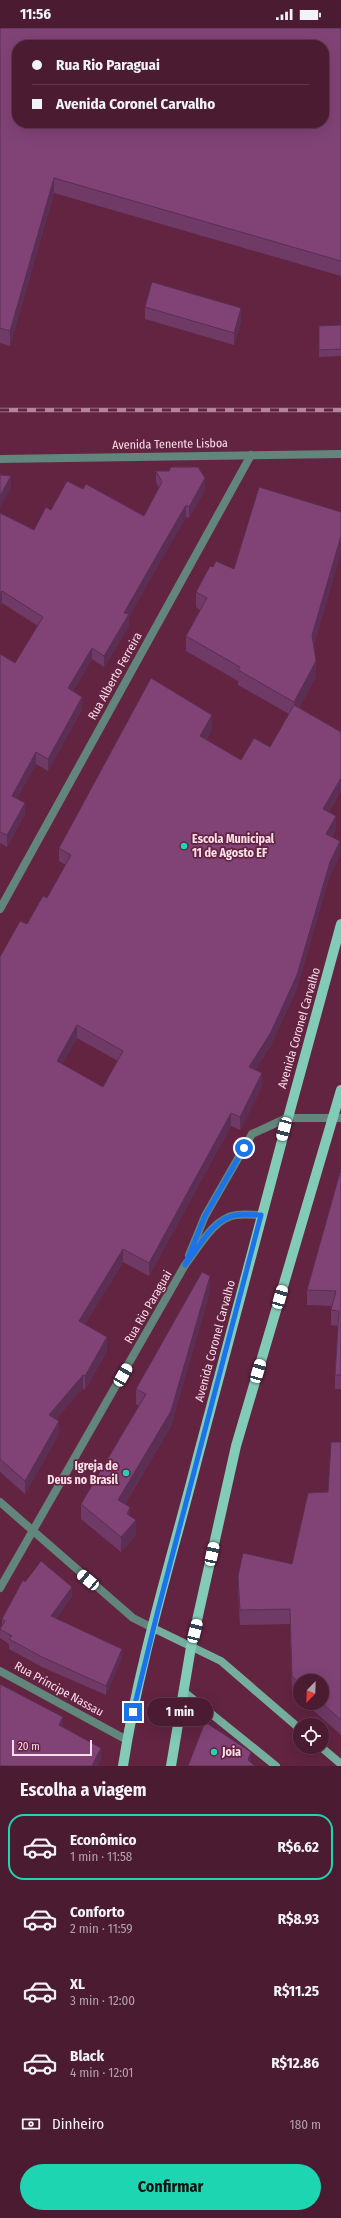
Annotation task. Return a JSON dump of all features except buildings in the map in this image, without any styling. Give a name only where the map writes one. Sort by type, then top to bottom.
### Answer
[{"type":"main road","name":"Avenida Coronel Carvalho","points":[[123,1766],[127,1740],[153,1628],[261,1215],[341,924]]},
{"type":"main road","points":[[171,1766],[191,1647],[236,1446],[337,1118],[341,1090]]},
{"type":"main road","points":[[153,1628],[221,1661],[293,1723]]},
{"type":"main road","points":[[183,1691],[276,1766]]},
{"type":"main road","points":[[329,1754],[341,1764]]},
{"type":"street","name":"Avenida Tenente Lisboa","points":[[0,459],[341,454]]},
{"type":"street","name":"Rua Alberto Ferreira","points":[[0,909],[251,455]]},
{"type":"street","points":[[287,1118],[337,1118]]},
{"type":"street","name":"Rua Rio Paraguai","points":[[0,1588],[33,1533],[185,1265],[205,1216],[252,1134],[287,1118]]},
{"type":"street","name":"Rua Rio Paraguai","points":[[185,1265],[223,1219],[235,1215],[261,1215]]},
{"type":"street","points":[[0,1502],[33,1533],[133,1618],[153,1628]]},
{"type":"street","name":"Rua Príncipe Nassau","points":[[0,1671],[127,1740]]},
{"type":"railway","points":[[0,410],[341,410]]},
{"type":"place","name":"Escola Municipal 11 de Agosto EF","points":[[184,846]]},
{"type":"place","name":"Igreja de Deus no Brasil","points":[[126,1473]]},
{"type":"place","name":"Joia","points":[[214,1752]]},
{"type":"route","points":[[133,1712],[157,1614],[261,1215],[235,1215],[223,1219],[185,1265],[205,1216],[244,1148]]}]
